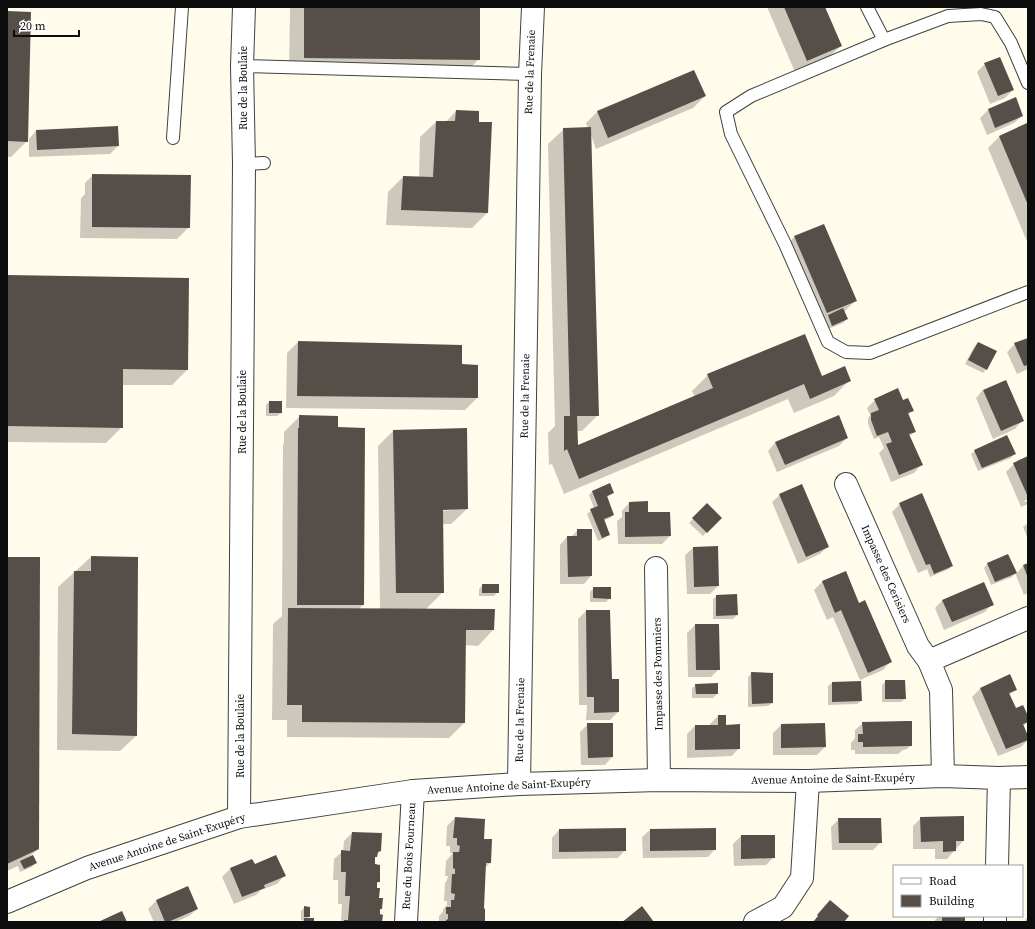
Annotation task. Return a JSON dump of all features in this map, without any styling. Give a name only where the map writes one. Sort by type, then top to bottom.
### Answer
[{"type":"street","name":"Rue de la Boulaie","points":[[239,817],[254,164],[242,66],[244,7]]},
{"type":"street","name":"Rue de la Frenaie","points":[[519,784],[530,74],[533,7]]},
{"type":"street","name":"Impasse des Cerisiers","points":[[846,484],[918,646],[929,661],[941,690],[943,776]]},
{"type":"street","name":"Impasse des Pommiers","points":[[656,568],[659,780]]},
{"type":"street","points":[[929,661],[1028,618]]},
{"type":"street","name":"Avenue Antoine de Saint-Exupéry","points":[[7,902],[87,868],[239,817],[413,791],[519,784],[659,780],[808,781],[943,776],[999,778],[1028,777]]},
{"type":"street","points":[[997,865],[999,778]]},
{"type":"street","points":[[755,922],[783,907],[802,878],[808,781]]},
{"type":"street","name":"Rue du Bois Fourneau","points":[[406,922],[413,791]]},
{"type":"lane","points":[[173,138],[182,7]]},
{"type":"lane","points":[[867,7],[884,40]]},
{"type":"lane","points":[[1028,83],[1011,43],[995,17],[981,14],[948,16],[884,40],[751,96],[726,112],[731,134],[785,244],[828,342],[846,352],[870,353],[1028,292]]},
{"type":"lane","points":[[242,66],[530,74]]},
{"type":"building","points":[[304,7],[480,7],[480,60],[304,58]]},
{"type":"building","points":[[784,7],[825,7],[842,46],[807,61]]},
{"type":"building","points":[[7,11],[31,12],[28,142],[7,141]]},
{"type":"building","points":[[1000,57],[1014,90],[998,96],[984,63]]},
{"type":"building","points":[[694,70],[706,96],[608,138],[597,111]]},
{"type":"building","points":[[1016,97],[1023,116],[995,128],[988,109]]},
{"type":"building","points":[[456,110],[479,111],[479,122],[492,122],[488,213],[401,210],[403,176],[433,177],[436,121],[455,121]]},
{"type":"building","points":[[1027,123],[1028,125],[1028,205],[999,136]]},
{"type":"building","points":[[118,126],[119,146],[37,150],[36,130]]},
{"type":"building","points":[[591,127],[599,416],[577,416],[578,445],[713,388],[707,374],[805,334],[822,376],[845,366],[851,381],[810,399],[804,384],[579,479],[567,449],[564,451],[564,416],[570,416],[563,128]]},
{"type":"building","points":[[92,174],[191,175],[190,228],[92,227]]},
{"type":"building","points":[[824,224],[857,301],[827,313],[794,236]]},
{"type":"building","points":[[7,275],[189,278],[188,370],[123,369],[123,428],[7,426]]},
{"type":"building","points":[[843,308],[848,319],[832,326],[828,315]]},
{"type":"building","points":[[1028,338],[1028,365],[1024,366],[1014,343]]},
{"type":"building","points":[[298,341],[462,345],[462,364],[478,365],[478,398],[297,396]]},
{"type":"building","points":[[978,342],[997,351],[987,370],[968,360]]},
{"type":"building","points":[[1006,380],[1024,421],[1001,431],[983,390]]},
{"type":"building","points":[[898,388],[903,400],[908,398],[914,411],[908,413],[916,432],[909,434],[923,465],[899,475],[886,444],[892,442],[888,432],[877,436],[871,420],[871,413],[879,410],[874,399]]},
{"type":"building","points":[[269,401],[282,401],[282,413],[269,413]]},
{"type":"building","points":[[299,415],[338,416],[338,427],[365,428],[364,605],[297,605]]},
{"type":"building","points":[[839,415],[848,438],[785,465],[775,442]]},
{"type":"building","points":[[467,428],[468,509],[443,510],[444,593],[396,593],[393,430]]},
{"type":"building","points":[[1007,435],[1016,454],[982,468],[974,450]]},
{"type":"building","points":[[1028,456],[1028,497],[1013,463]]},
{"type":"building","points":[[610,483],[614,493],[607,496],[614,515],[604,519],[610,535],[602,538],[590,509],[598,506],[592,491]]},
{"type":"building","points":[[802,484],[829,547],[806,557],[779,494]]},
{"type":"building","points":[[922,493],[953,566],[934,574],[930,564],[926,565],[899,503]]},
{"type":"building","points":[[648,501],[648,512],[670,512],[671,536],[625,537],[625,512],[629,512],[629,502]]},
{"type":"building","points":[[707,503],[722,518],[707,533],[692,518]]},
{"type":"building","points":[[577,529],[592,529],[592,576],[568,577],[567,536],[577,536]]},
{"type":"building","points":[[718,546],[719,586],[694,587],[693,547]]},
{"type":"building","points":[[1008,554],[1017,573],[995,582],[987,563]]},
{"type":"building","points":[[91,556],[138,557],[137,736],[72,734],[74,571],[91,571]]},
{"type":"building","points":[[7,557],[40,557],[39,849],[7,864]]},
{"type":"building","points":[[1028,563],[1028,578],[1023,565]]},
{"type":"building","points":[[846,571],[859,603],[865,600],[892,662],[868,673],[841,610],[835,613],[822,581]]},
{"type":"building","points":[[984,582],[994,605],[952,622],[942,600]]},
{"type":"building","points":[[482,584],[499,584],[499,593],[482,593]]},
{"type":"building","points":[[593,587],[611,587],[611,599],[593,598]]},
{"type":"building","points":[[737,594],[738,615],[716,616],[716,595]]},
{"type":"building","points":[[288,608],[495,609],[494,630],[466,630],[465,723],[302,722],[302,705],[287,705]]},
{"type":"building","points":[[586,610],[610,610],[612,679],[619,679],[619,712],[594,713],[594,697],[587,697]]},
{"type":"building","points":[[695,624],[719,624],[720,670],[696,670]]},
{"type":"building","points":[[751,672],[773,673],[773,703],[752,704]]},
{"type":"building","points":[[1010,674],[1017,690],[1009,693],[1016,708],[1023,705],[1028,716],[1028,722],[1023,724],[1028,740],[1006,749],[980,688]]},
{"type":"building","points":[[885,680],[905,680],[906,699],[885,699]]},
{"type":"building","points":[[861,681],[862,701],[832,702],[832,682]]},
{"type":"building","points":[[718,683],[718,694],[696,694],[695,684]]},
{"type":"building","points":[[718,715],[726,715],[726,725],[740,724],[740,749],[695,750],[695,725],[718,725]]},
{"type":"building","points":[[912,721],[912,746],[863,747],[863,742],[858,742],[858,734],[863,734],[862,722]]},
{"type":"building","points":[[587,723],[613,723],[613,757],[588,758]]},
{"type":"building","points":[[825,723],[826,747],[781,748],[781,724]]},
{"type":"building","points":[[964,816],[964,841],[956,841],[956,851],[943,852],[943,841],[921,842],[920,817]]},
{"type":"building","points":[[455,817],[485,819],[484,839],[492,839],[491,863],[486,863],[484,908],[485,922],[446,922],[448,919],[448,914],[446,914],[446,907],[451,907],[451,900],[454,900],[455,894],[451,893],[452,874],[455,874],[455,869],[453,868],[453,852],[459,852],[460,846],[457,845],[457,838],[453,838]]},
{"type":"building","points":[[838,818],[881,818],[882,843],[839,843]]},
{"type":"building","points":[[626,828],[626,851],[559,852],[559,829]]},
{"type":"building","points":[[716,828],[716,850],[650,851],[650,829]]},
{"type":"building","points":[[352,832],[382,833],[381,851],[378,852],[377,857],[375,857],[375,864],[380,865],[380,882],[377,882],[377,888],[380,888],[379,898],[383,898],[382,909],[380,909],[380,914],[383,915],[382,922],[344,922],[344,920],[348,920],[350,896],[345,896],[346,872],[341,872],[341,850],[350,851]]},
{"type":"building","points":[[741,835],[775,835],[775,858],[741,859]]},
{"type":"building","points":[[33,855],[37,863],[24,869],[20,861]]},
{"type":"building","points":[[276,855],[286,876],[264,885],[265,888],[242,897],[230,868],[252,859],[255,864]]},
{"type":"building","points":[[188,886],[198,909],[165,922],[156,900]]},
{"type":"building","points":[[830,900],[849,916],[844,922],[813,922],[818,916],[817,915]]},
{"type":"building","points":[[304,906],[310,907],[310,917],[304,917]]},
{"type":"building","points":[[642,906],[654,922],[622,922],[626,919]]},
{"type":"building","points":[[122,911],[127,922],[98,922]]},
{"type":"building","points":[[942,917],[965,917],[965,922],[942,922]]},
{"type":"building","points":[[304,918],[314,918],[314,922],[304,922]]}]
